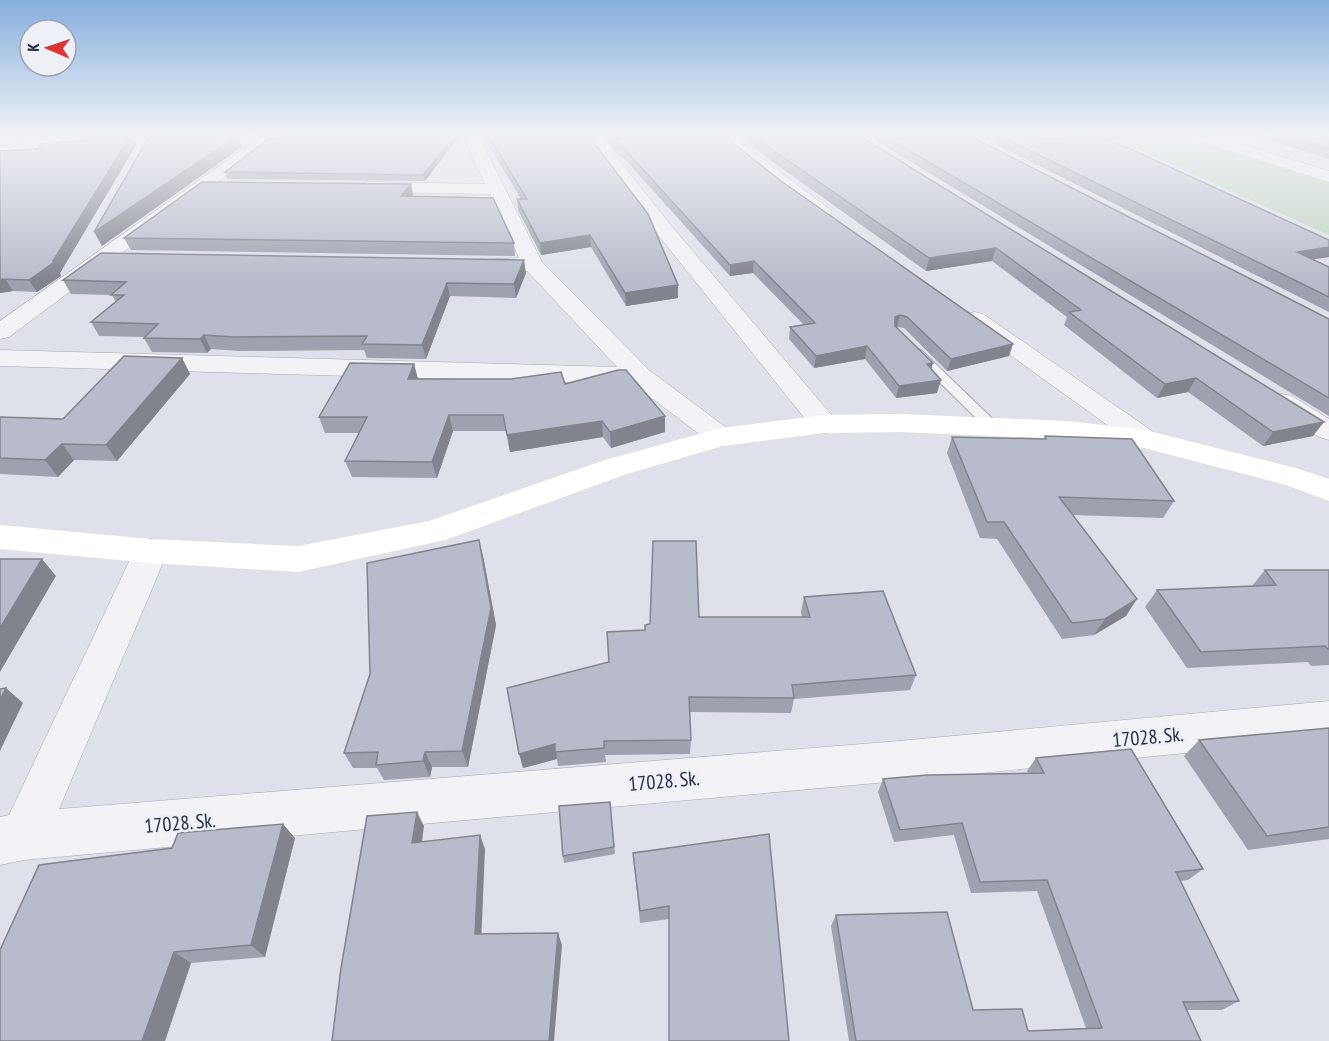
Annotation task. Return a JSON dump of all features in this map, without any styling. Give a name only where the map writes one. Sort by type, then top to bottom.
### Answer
[{"type":"street","points":[[0,332],[69,280],[94,254],[205,184]]},
{"type":"street","points":[[492,184],[533,265],[640,376],[721,437]]},
{"type":"street","points":[[628,184],[824,424]]},
{"type":"street","points":[[787,184],[845,226]]},
{"type":"street","points":[[202,186],[238,186]]},
{"type":"street","points":[[354,187],[495,189]]},
{"type":"street","points":[[94,254],[138,259]]},
{"type":"street","points":[[461,264],[533,265]]},
{"type":"street","points":[[961,309],[1145,439]]},
{"type":"street","points":[[0,358],[640,376]]},
{"type":"street","points":[[1268,393],[1329,431]]},
{"type":"street","points":[[0,537],[151,551],[298,559],[422,534],[616,467],[721,437],[824,424],[901,423],[1068,430],[1145,439],[1296,478],[1329,490]]},
{"type":"street","points":[[12,839],[151,551]]},
{"type":"street","name":"17028. Sk.","points":[[12,839],[899,761],[1329,720]]},
{"type":"lane","points":[[906,341],[994,428]]},
{"type":"green space","points":[[1214,184],[1329,184],[1329,235]]},
{"type":"building","points":[[0,184],[101,184],[53,263],[29,280],[0,279]]},
{"type":"building","points":[[122,184],[166,184],[94,232]]},
{"type":"building","points":[[200,184],[411,184],[401,196],[493,198],[514,243],[124,238]]},
{"type":"building","points":[[518,184],[625,184],[648,214],[678,285],[625,293],[590,235],[540,243],[517,199],[527,199]]},
{"type":"building","points":[[656,184],[785,184],[1013,344],[951,359],[907,317],[900,315],[895,317],[895,326],[933,363],[927,364],[941,380],[899,386],[867,346],[816,356],[790,327],[815,323],[754,261],[730,265]]},
{"type":"building","points":[[821,184],[937,184],[1324,422],[1273,432],[1196,378],[1165,384],[1069,312],[1081,310],[996,248],[929,258]]},
{"type":"building","points":[[965,184],[1063,184],[1329,319],[1329,398]]},
{"type":"building","points":[[1097,184],[1206,184],[1329,240],[1329,247],[1297,252],[1329,267],[1329,297]]},
{"type":"building","points":[[101,253],[524,260],[514,284],[447,283],[422,345],[362,344],[367,336],[234,337],[204,335],[200,339],[144,338],[158,324],[91,322],[124,295],[111,295],[126,282],[63,280]]},
{"type":"building","points":[[124,356],[182,358],[106,445],[62,444],[45,460],[0,458],[0,417],[63,419]]},
{"type":"building","points":[[350,363],[414,364],[408,379],[511,379],[561,372],[565,384],[626,370],[665,416],[610,432],[602,421],[507,435],[503,415],[449,415],[432,462],[345,461],[367,417],[319,417]]},
{"type":"building","points":[[1045,436],[1132,439],[1174,501],[1059,497],[1137,599],[1105,619],[1072,623],[1004,522],[987,522],[952,437],[1046,439]]},
{"type":"building","points":[[479,540],[491,608],[462,751],[425,752],[423,761],[376,765],[378,752],[344,753],[370,674],[367,563]]},
{"type":"building","points":[[653,541],[696,541],[699,617],[810,617],[804,597],[883,591],[916,675],[792,685],[794,698],[689,697],[691,740],[604,741],[604,748],[555,752],[555,744],[519,754],[507,688],[609,662],[607,632],[645,630],[645,625],[650,624]]},
{"type":"building","points":[[0,559],[42,559],[0,628]]},
{"type":"building","points":[[1265,570],[1329,570],[1329,649],[1325,646],[1201,652],[1157,590],[1276,585]]},
{"type":"building","points":[[6,688],[0,700],[0,689]]},
{"type":"building","points":[[1329,728],[1329,827],[1267,836],[1199,740]]},
{"type":"building","points":[[1131,749],[1203,869],[1176,872],[1239,1001],[1183,1002],[1201,1041],[856,1041],[836,915],[947,912],[973,1010],[1022,1009],[1028,1031],[1102,1028],[1047,880],[980,882],[962,823],[900,830],[883,779],[927,775],[1044,773],[1036,758]]},
{"type":"building","points":[[610,802],[614,847],[563,856],[559,806]]},
{"type":"building","points":[[417,812],[412,843],[480,835],[475,934],[558,933],[549,1041],[332,1041],[341,968],[367,816]]},
{"type":"building","points":[[283,824],[251,945],[174,952],[142,1041],[0,1041],[0,950],[39,865],[172,848],[178,833]]},
{"type":"building","points":[[769,834],[789,1041],[669,1041],[669,906],[640,911],[633,853]]}]
